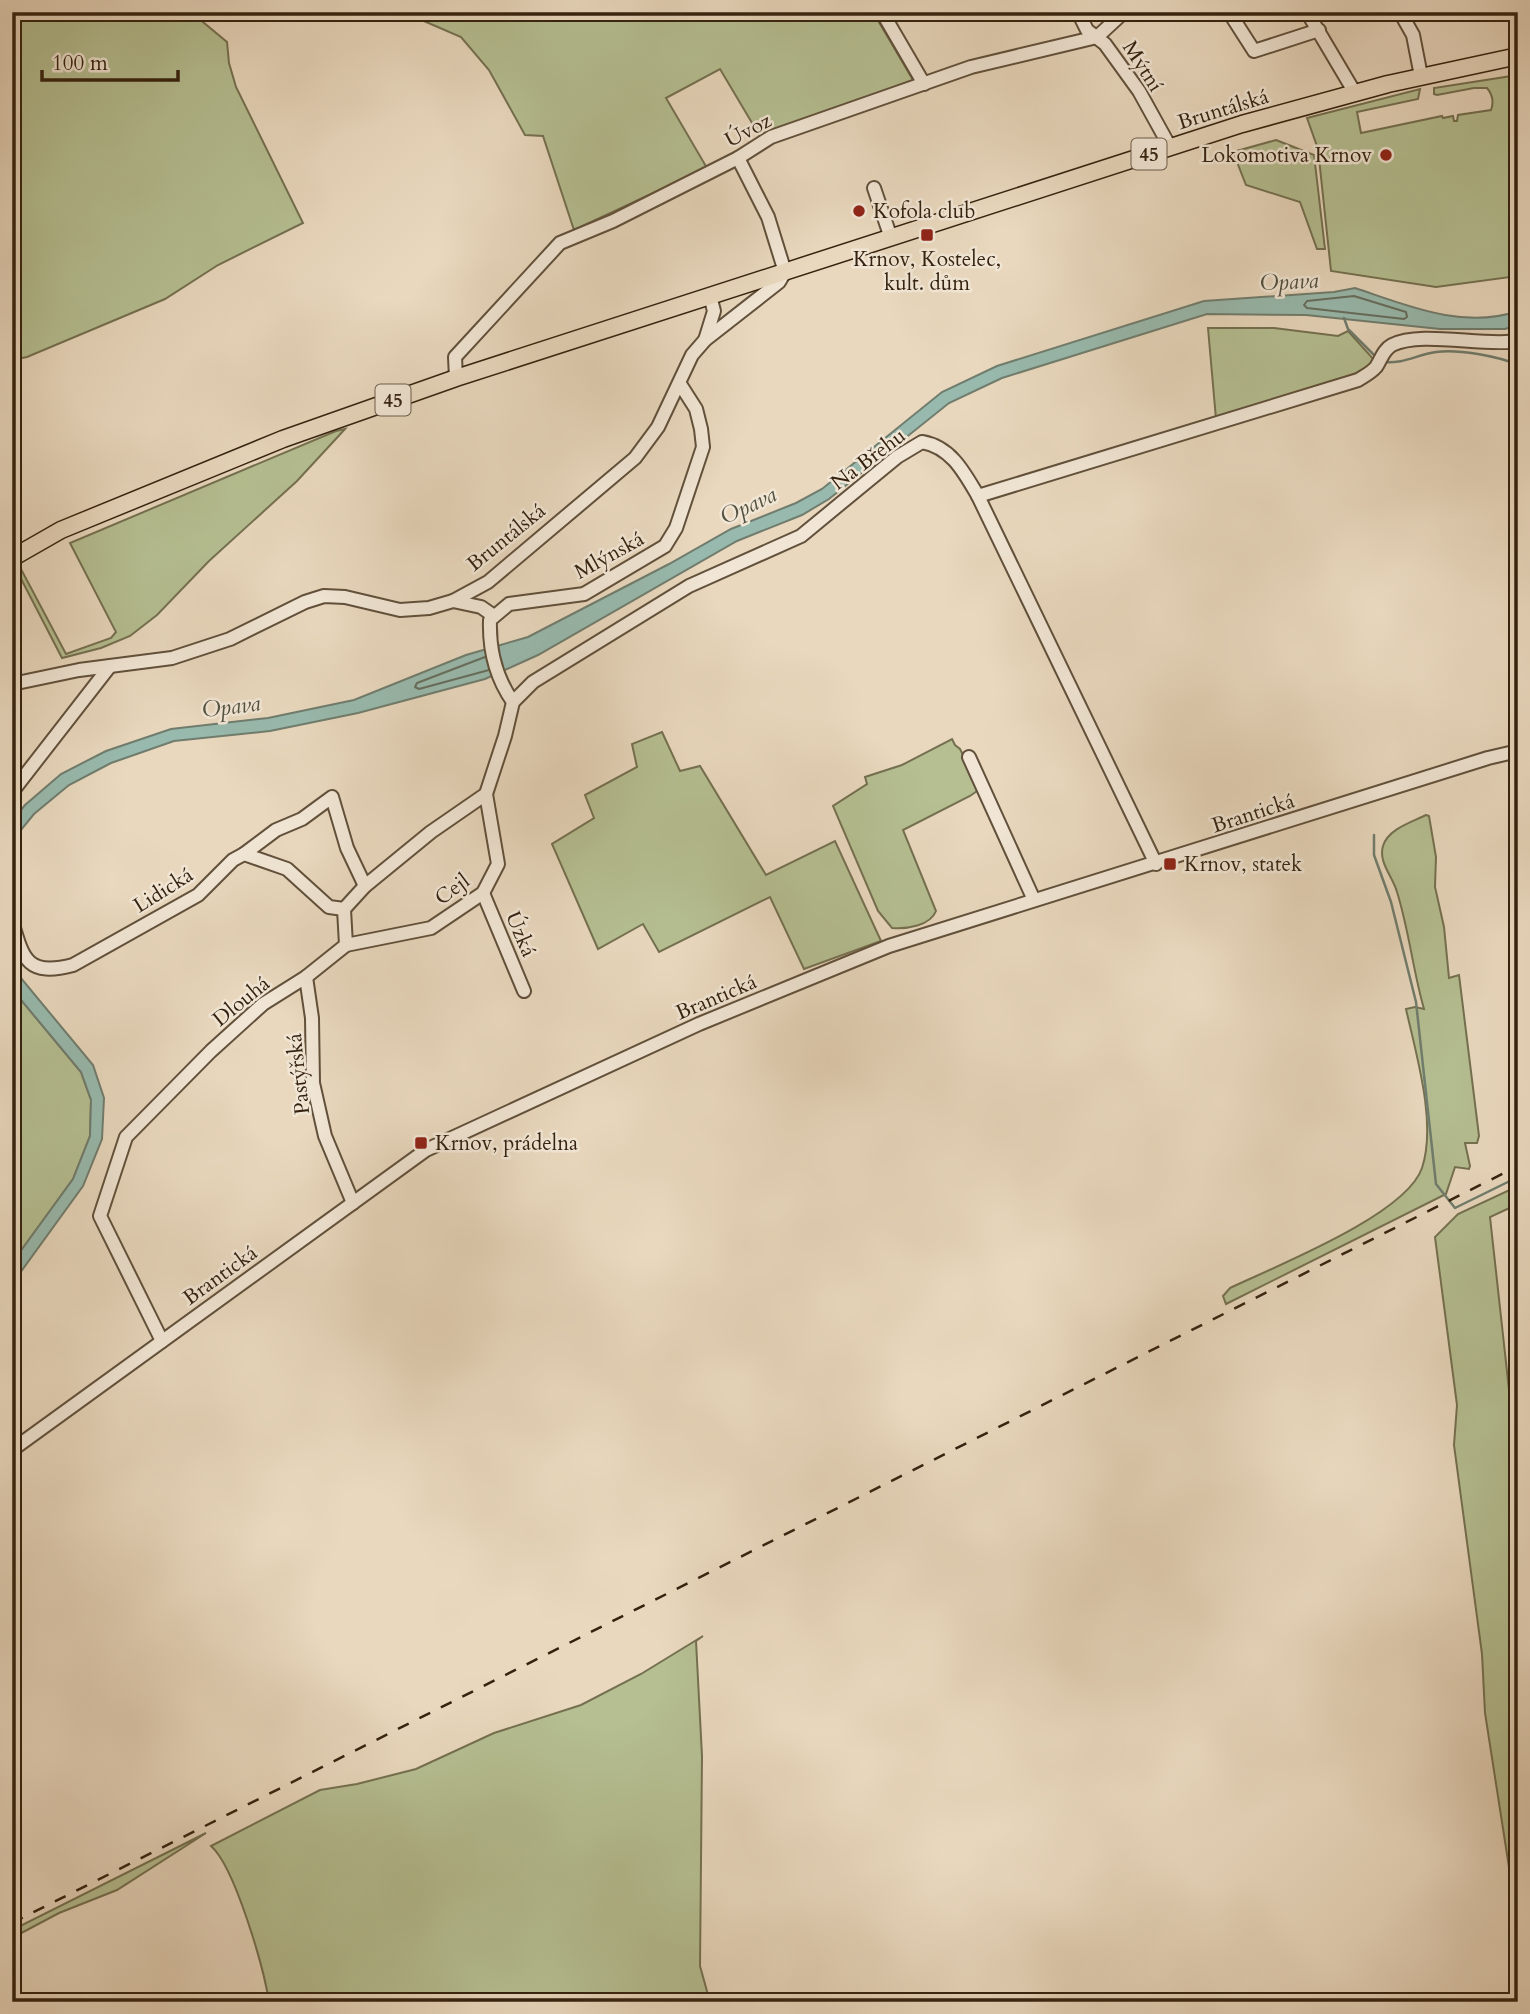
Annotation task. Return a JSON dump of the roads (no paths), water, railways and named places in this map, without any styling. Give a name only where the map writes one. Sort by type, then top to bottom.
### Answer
[{"type":"main road","name":"Bruntálská","points":[[12,558],[61,530],[270,444],[456,379],[1288,111],[1421,76],[1518,57]]},
{"type":"street","points":[[882,12],[924,84]]},
{"type":"street","name":"Mýtní","points":[[1078,12],[1087,30],[1105,44],[1139,91],[1170,147]]},
{"type":"street","name":"Úvoz","points":[[456,379],[455,357],[559,243],[613,221],[738,158],[771,137],[971,67],[1097,37],[1124,12]]},
{"type":"street","points":[[1229,12],[1254,51],[1319,30]]},
{"type":"street","points":[[1307,12],[1355,93]]},
{"type":"street","points":[[1400,12],[1413,35],[1421,76]]},
{"type":"street","points":[[738,158],[768,217],[785,272]]},
{"type":"street","points":[[874,188],[891,238]]},
{"type":"street","name":"Bruntálská","points":[[12,684],[79,670],[172,659],[230,639],[305,602],[324,596],[345,597],[400,610],[429,608],[453,601],[488,582],[635,458],[658,427],[692,355],[705,340],[779,282],[785,272]]},
{"type":"street","name":"Bruntálská","points":[[705,340],[714,311],[710,296]]},
{"type":"street","points":[[1156,864],[978,496],[1358,380],[1374,370],[1392,345],[1428,340],[1496,344],[1518,341]]},
{"type":"street","name":"Mlýnská","points":[[494,616],[509,604],[584,594],[665,546],[676,528],[704,447],[696,410],[680,384]]},
{"type":"street","name":"Na Břehu","points":[[513,702],[533,682],[689,586],[801,536],[897,457],[922,442],[938,447],[958,462],[978,496]]},
{"type":"street","points":[[346,945],[344,909],[365,886],[431,832],[485,794],[505,736],[513,702],[501,686],[489,640],[490,620],[494,616],[481,607],[453,601]]},
{"type":"street","points":[[12,792],[110,666]]},
{"type":"street","name":"Brantická","points":[[12,1450],[426,1150],[699,1024],[889,946],[1488,758],[1518,751]]},
{"type":"street","points":[[969,757],[1034,900]]},
{"type":"street","name":"Cejl","points":[[346,945],[431,928],[483,893],[498,864],[485,794]]},
{"type":"street","points":[[244,854],[276,830],[302,819],[332,797],[347,848],[365,886]]},
{"type":"street","points":[[244,854],[287,869],[329,907],[344,909]]},
{"type":"street","name":"Lidická","points":[[12,921],[23,956],[39,968],[57,969],[73,965],[198,895],[233,860],[244,854]]},
{"type":"street","name":"Úzká","points":[[483,893],[524,991]]},
{"type":"street","name":"Dlouhá","points":[[162,1341],[100,1216],[126,1137],[211,1051],[263,1004],[306,977],[346,945]]},
{"type":"street","name":"Pastýřská","points":[[306,977],[312,1018],[313,1083],[325,1136],[353,1203]]},
{"type":"water","points":[[1355,288],[1414,308],[1456,317],[1497,316],[1518,311],[1518,325],[1505,329],[1440,329],[1306,315],[1207,314],[1002,378],[949,403],[829,499],[802,515],[737,541],[538,655],[485,679],[358,713],[270,731],[174,741],[111,763],[69,785],[34,814],[12,841],[12,821],[25,805],[61,774],[106,751],[171,729],[268,718],[354,700],[466,655],[528,637],[731,529],[796,503],[822,489],[942,392],[997,366],[1204,301],[1334,292]]},
{"type":"water","points":[[12,964],[93,1065],[104,1098],[102,1139],[83,1186],[12,1284],[12,1263],[73,1179],[90,1136],[91,1100],[81,1072],[12,989]]},
{"type":"waterway","points":[[1344,318],[1348,329],[1377,358]]},
{"type":"waterway","points":[[1383,362],[1404,361],[1436,352],[1466,352],[1518,365]]},
{"type":"waterway","points":[[1374,835],[1374,855],[1391,902],[1416,1002],[1436,1184],[1455,1208],[1518,1177]]},
{"type":"railway","points":[[12,1923],[1518,1166]]},
{"type":"place","name":"Lokomotiva Krnov","points":[[1386,155]]},
{"type":"place","name":"Kofola club","points":[[859,211]]},
{"type":"place","name":"Krnov, Kostelec, kult. dům","points":[[927,235]]},
{"type":"place","name":"Krnov, statek","points":[[1170,864]]},
{"type":"place","name":"Krnov, prádelna","points":[[421,1143]]},
{"type":"water label","name":"Opava","points":[[1289,281]]},
{"type":"water label","name":"Opava","points":[[748,505]]},
{"type":"water label","name":"Opava","points":[[231,706]]}]
